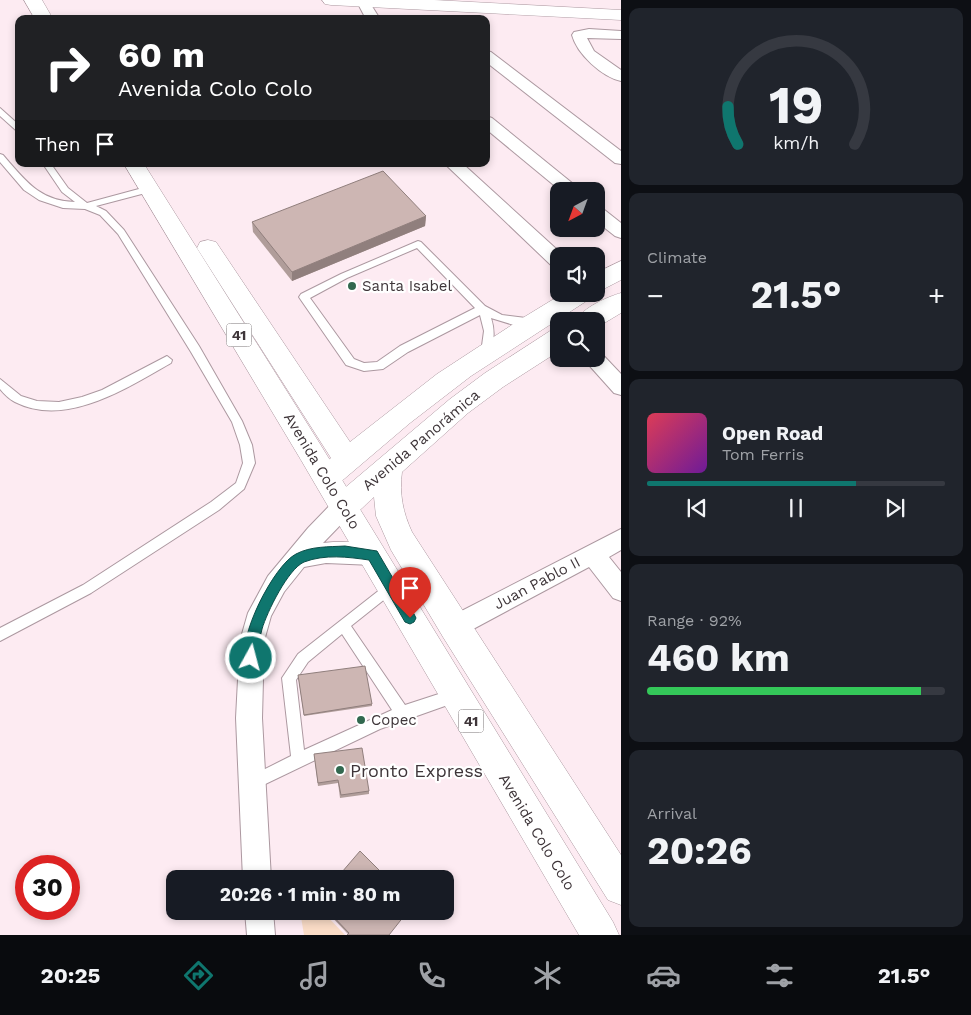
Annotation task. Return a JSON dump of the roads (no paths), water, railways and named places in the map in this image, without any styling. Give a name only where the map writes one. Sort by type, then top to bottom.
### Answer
[{"type":"street","points":[[33,0],[42,15]]},
{"type":"street","points":[[331,0],[493,4],[621,15]]},
{"type":"street","points":[[362,1],[371,15]]},
{"type":"street","points":[[619,74],[592,57],[580,42],[579,35],[589,33],[621,35]]},
{"type":"street","points":[[490,58],[621,159]]},
{"type":"street","points":[[490,124],[560,182]]},
{"type":"street","name":"Avenida Colo Colo","points":[[136,167],[327,477],[600,935]]},
{"type":"street","points":[[456,167],[550,254]]},
{"type":"street","points":[[605,219],[621,232]]},
{"type":"street","name":"Avenida Colo Colo","points":[[208,248],[346,460]]},
{"type":"street","points":[[605,279],[621,269]]},
{"type":"street","name":"Avenida Panorámica","points":[[327,477],[407,410],[486,353],[567,302]]},
{"type":"street","points":[[604,312],[621,302]]},
{"type":"street","name":"Avenida Panorámica","points":[[257,870],[249,718],[252,641],[260,612],[272,591],[298,558],[344,506],[459,406],[494,380],[550,344]]},
{"type":"street","points":[[602,367],[621,387]]},
{"type":"street","points":[[389,466],[386,485],[390,516],[401,541],[621,887]]},
{"type":"street","name":"Juan Pablo II","points":[[454,627],[621,539]]},
{"type":"street","points":[[298,558],[319,552],[332,551],[373,555]]},
{"type":"street","points":[[593,554],[621,590]]},
{"type":"street","points":[[260,920],[261,935]]},
{"type":"lane","points":[[0,112],[15,126]]},
{"type":"lane","points":[[0,157],[27,188],[42,198],[62,205],[86,206],[150,189]]},
{"type":"lane","points":[[0,635],[86,589],[215,506],[240,486],[249,463],[246,445],[237,421],[195,349],[121,232],[103,213],[86,206],[65,190],[48,167]]},
{"type":"lane","points":[[482,310],[404,349],[379,366],[364,367],[350,362],[304,296],[344,276],[418,244],[482,310],[489,324],[490,338],[486,353]]},
{"type":"lane","points":[[482,310],[500,318],[517,322],[535,322]]},
{"type":"lane","points":[[0,383],[8,393],[26,404],[46,407],[103,395],[167,360]]},
{"type":"lane","points":[[298,760],[289,678],[303,658],[391,587]]},
{"type":"lane","points":[[344,625],[402,713]]},
{"type":"lane","points":[[252,783],[358,730],[402,713],[456,696]]},
{"type":"place","name":"Santa Isabel","points":[[352,286]]},
{"type":"place","name":"Copec","points":[[361,720]]},
{"type":"place","name":"Pronto Express","points":[[340,770]]}]
